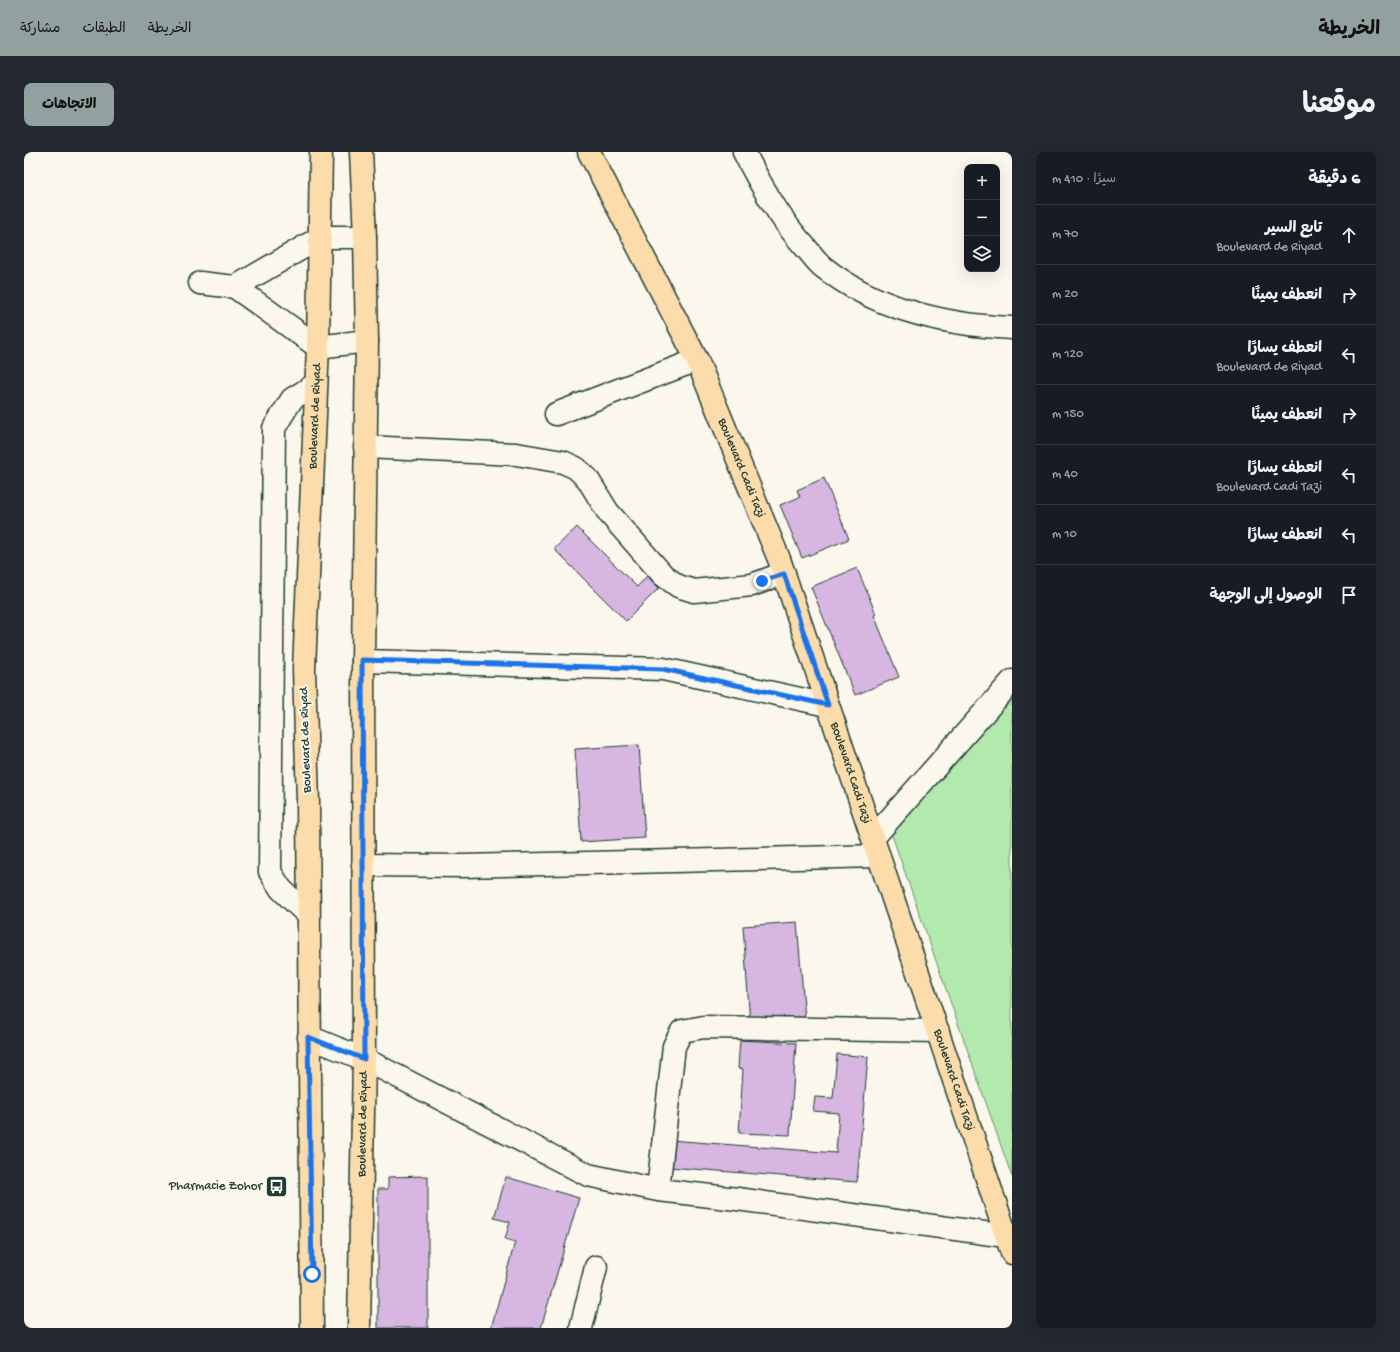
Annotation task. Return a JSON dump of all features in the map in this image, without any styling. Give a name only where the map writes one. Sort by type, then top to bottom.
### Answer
[{"type":"main road","name":"Boulevard de Riyad","points":[[312,1328],[308,1037],[308,802],[304,669],[318,348],[321,237],[321,152]]},
{"type":"main road","name":"Boulevard de Riyad","points":[[359,1328],[364,1059],[362,660],[367,341],[365,237],[361,152]]},
{"type":"main road","name":"Boulevard Cadi Tazi","points":[[589,152],[697,360],[784,574],[1009,1244]]},
{"type":"street","points":[[744,152],[764,191],[789,229],[823,266],[859,290],[897,307],[943,321],[990,327],[1012,328]]},
{"type":"street","points":[[235,286],[321,237],[365,237]]},
{"type":"street","points":[[200,282],[235,286],[318,348],[367,341]]},
{"type":"street","points":[[556,414],[697,360]]},
{"type":"street","points":[[308,915],[282,889],[270,872],[274,428],[292,399],[316,384]]},
{"type":"street","points":[[365,447],[516,454],[563,462],[576,468],[587,478],[608,512],[663,575],[678,586],[694,591],[752,585],[784,574]]},
{"type":"street","points":[[362,660],[663,669],[828,705]]},
{"type":"street","points":[[363,865],[462,866],[876,847],[1012,681]]},
{"type":"street","points":[[658,1190],[674,1046],[682,1031],[704,1027],[938,1031]]},
{"type":"street","points":[[308,1037],[364,1059],[588,1175],[658,1190],[737,1199],[1009,1244]]},
{"type":"street","points":[[581,1328],[596,1267]]},
{"type":"green space","points":[[1012,694],[1012,1177],[889,827]]},
{"type":"building","points":[[824,478],[849,539],[802,558],[780,505],[800,497],[797,490]]},
{"type":"building","points":[[577,527],[637,587],[647,576],[659,588],[626,621],[554,549]]},
{"type":"building","points":[[857,568],[899,677],[855,695],[811,587]]},
{"type":"building","points":[[639,745],[645,838],[581,842],[575,749]]},
{"type":"building","points":[[797,922],[805,1019],[750,1023],[743,926]]},
{"type":"building","points":[[740,1040],[796,1043],[790,1135],[739,1133],[743,1069],[738,1068]]},
{"type":"building","points":[[837,1054],[868,1057],[857,1182],[668,1167],[670,1140],[836,1153],[839,1113],[813,1111],[815,1097],[833,1098]]},
{"type":"building","points":[[428,1176],[428,1328],[378,1328],[378,1189],[388,1189],[388,1177]]},
{"type":"building","points":[[506,1177],[579,1198],[541,1328],[491,1328],[515,1242],[505,1239],[510,1222],[494,1218]]},
{"type":"place","name":"Pharmacie Zohor","points":[[277,1186]]},
{"type":"route","points":[[312,1274],[308,1037],[364,1059],[362,660],[663,669],[828,705],[784,574],[762,581]]}]
